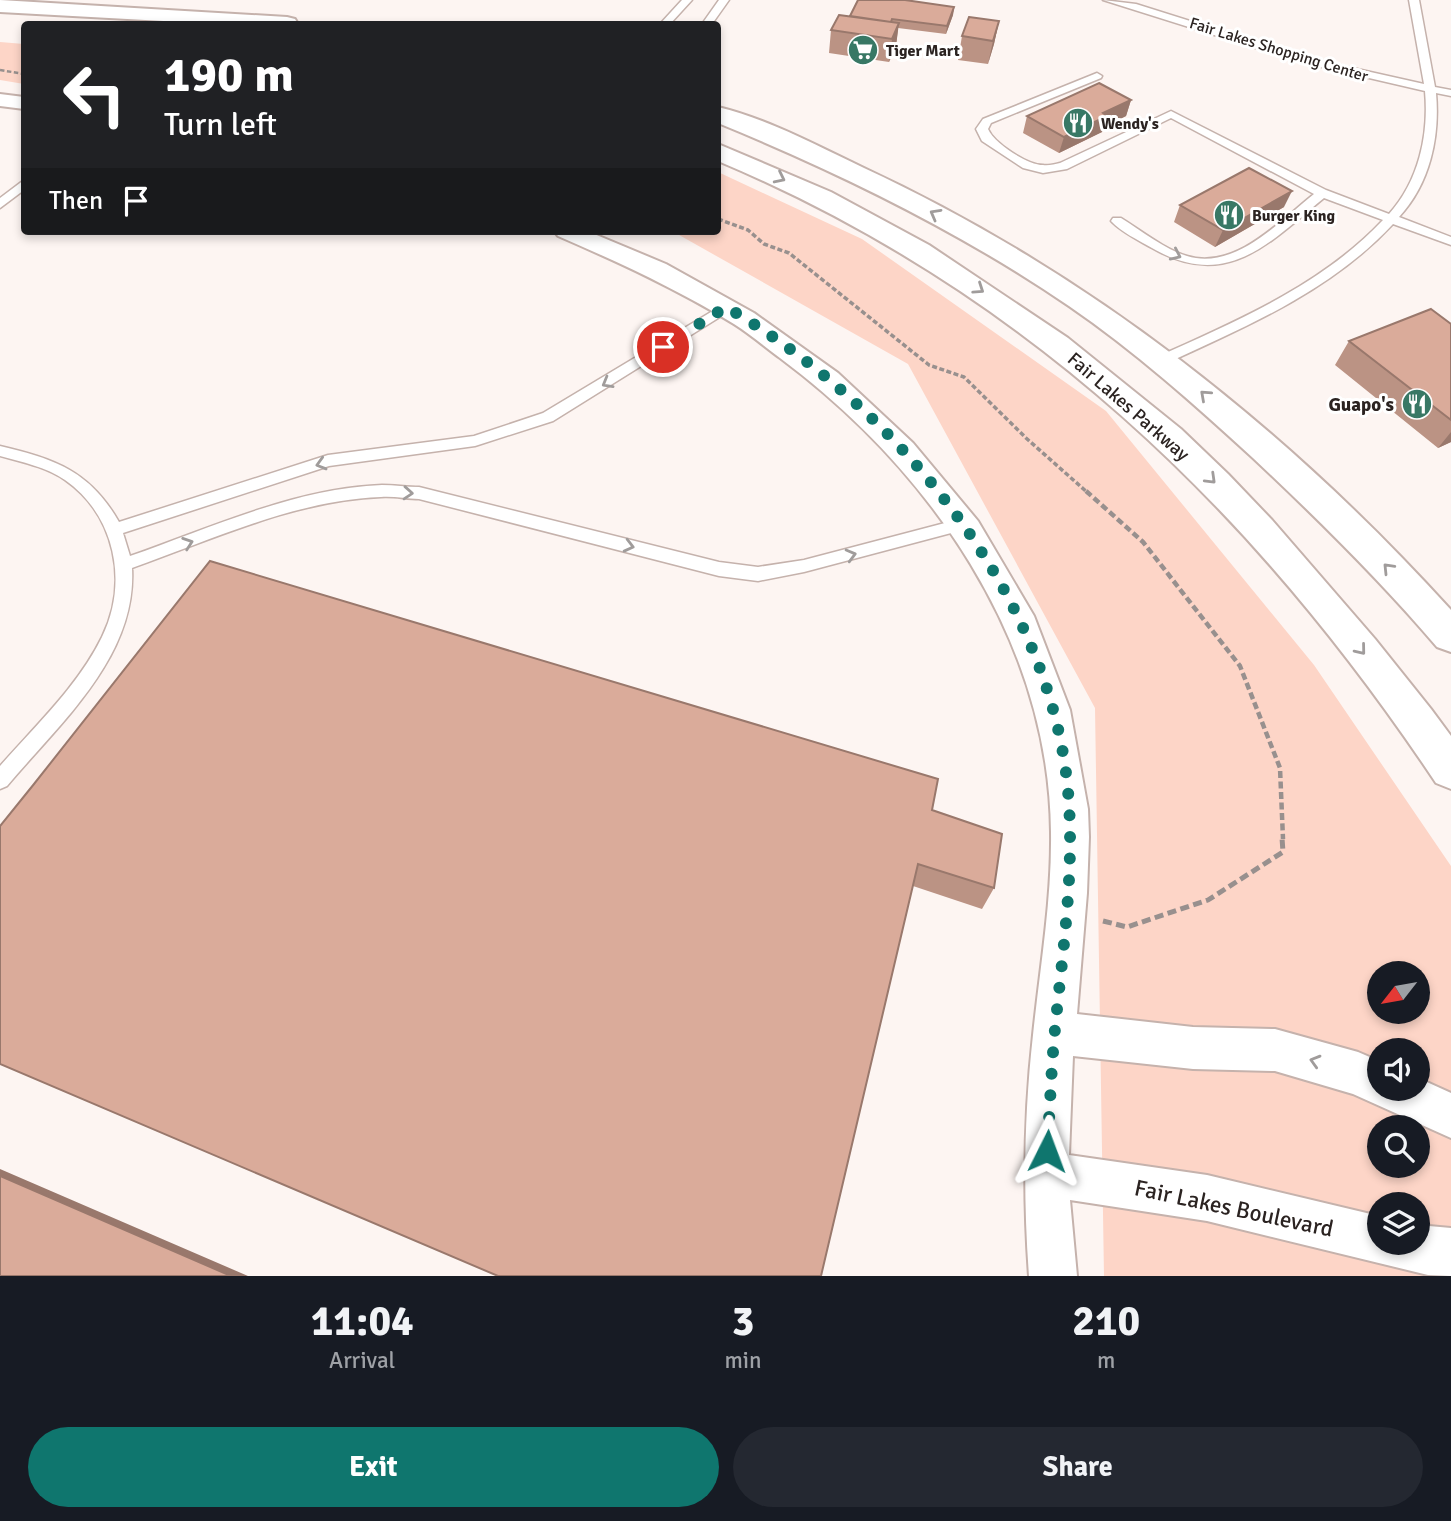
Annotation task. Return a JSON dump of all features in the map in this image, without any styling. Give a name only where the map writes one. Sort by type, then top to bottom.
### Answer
[{"type":"main road","points":[[0,5],[254,21]]},
{"type":"main road","points":[[721,115],[842,167],[1000,249],[1125,332],[1162,360],[1339,517],[1451,636]]},
{"type":"main road","name":"Fair Lakes Parkway","points":[[721,153],[762,169],[848,210],[921,250],[1035,326],[1139,411],[1231,498],[1266,537],[1402,701],[1451,769]]},
{"type":"street","points":[[0,100],[21,103]]},
{"type":"street","points":[[576,235],[650,266],[726,307],[783,345],[870,419],[925,476],[964,524],[996,573],[1022,622],[1042,673],[1059,729],[1067,781],[1070,827],[1046,1174],[1053,1276]]},
{"type":"street","points":[[1054,1033],[1193,1048],[1275,1050],[1367,1078]]},
{"type":"street","points":[[1419,1101],[1450,1115]]},
{"type":"street","name":"Fair Lakes Boulevard","points":[[1046,1174],[1207,1198],[1367,1237]]},
{"type":"street","points":[[1430,1251],[1451,1251]]},
{"type":"lane","points":[[668,21],[687,0]]},
{"type":"lane","points":[[709,21],[724,0]]},
{"type":"lane","name":"Fair Lakes Shopping Center","points":[[1108,0],[1153,11],[1301,59],[1374,78],[1451,93]]},
{"type":"lane","points":[[1162,360],[1279,304],[1326,276],[1366,247],[1392,219],[1413,190],[1427,156],[1432,127],[1429,89],[1414,0]]},
{"type":"lane","points":[[1097,76],[987,121],[982,130],[986,139],[1027,166],[1043,169],[1063,166],[1171,114],[1322,193],[1451,242]]},
{"type":"lane","points":[[0,204],[21,186]]},
{"type":"lane","points":[[1117,221],[1185,260],[1211,264],[1230,260],[1268,236],[1322,193]]},
{"type":"lane","points":[[116,529],[328,461],[475,442],[548,417],[726,307]]},
{"type":"lane","points":[[0,452],[37,460],[69,475],[92,492],[116,529],[123,565],[122,603],[111,636],[88,674],[0,780]]},
{"type":"lane","points":[[123,565],[271,514],[381,491],[419,494],[719,569],[758,574],[830,560],[964,524]]},
{"type":"path","points":[[0,70],[21,74]]},
{"type":"path","points":[[721,220],[748,230],[764,244],[789,253],[929,365],[964,377],[1026,438],[1143,542],[1240,666],[1280,768],[1283,852],[1208,900],[1127,927],[1066,912]]},
{"type":"shaded area","points":[[0,42],[21,44],[21,84],[0,80]]},
{"type":"shaded area","points":[[721,173],[862,239],[1106,411],[1314,665],[1451,866],[1451,1276],[1104,1276],[1095,708],[908,364],[679,235],[721,235]]},
{"type":"building","points":[[858,0],[905,0],[954,7],[947,26],[892,19],[891,22],[850,16]]},
{"type":"building","points":[[839,15],[899,23],[892,39],[831,30]]},
{"type":"building","points":[[969,17],[999,21],[993,41],[962,36]]},
{"type":"building","points":[[1099,83],[1131,100],[1103,113],[1107,116],[1064,137],[1027,116]]},
{"type":"building","points":[[1249,168],[1292,191],[1223,230],[1180,205]]},
{"type":"building","points":[[1431,309],[1451,324],[1451,420],[1349,341]]},
{"type":"building","points":[[210,561],[938,779],[932,810],[1002,834],[994,888],[918,864],[821,1276],[498,1276],[0,1064],[0,826]]},
{"type":"building","points":[[0,1176],[231,1276],[0,1276]]},
{"type":"place","name":"Tiger Mart","points":[[863,50]]},
{"type":"place","name":"Wendy's","points":[[1078,123]]},
{"type":"place","name":"Burger King","points":[[1229,215]]},
{"type":"place","name":"Guapo's","points":[[1417,404]]},
{"type":"route","points":[[663,347],[726,307],[783,345],[870,419],[925,476],[980,548],[1022,622],[1042,673],[1059,729],[1067,781],[1070,827],[1065,933],[1054,1033],[1047,1151]]}]
